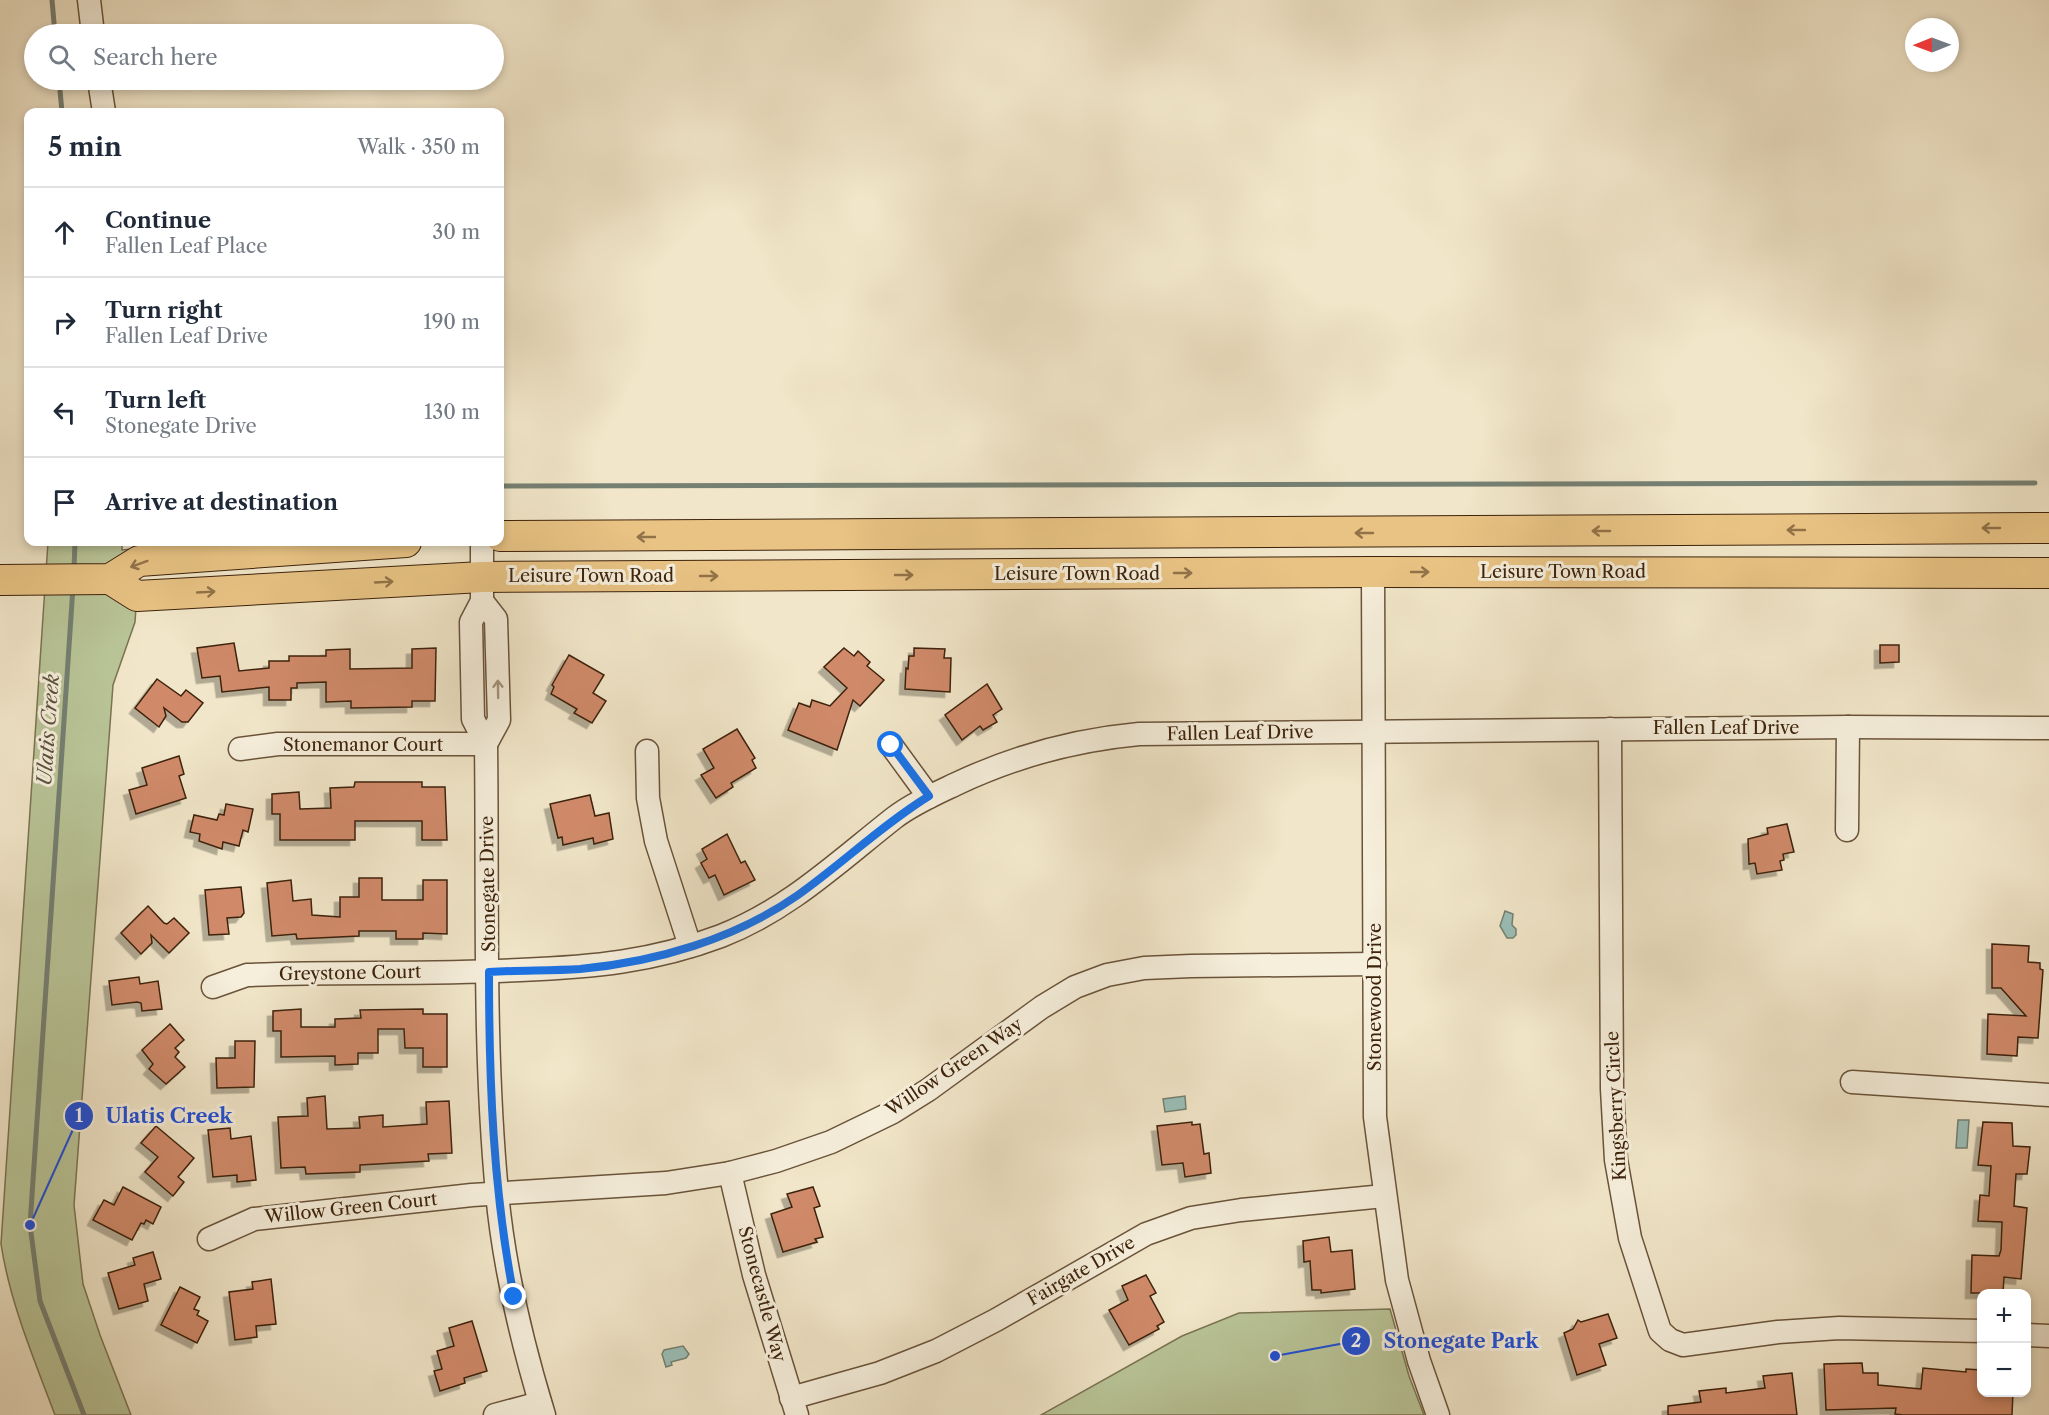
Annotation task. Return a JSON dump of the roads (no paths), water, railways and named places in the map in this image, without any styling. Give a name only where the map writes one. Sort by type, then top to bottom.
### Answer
[{"type":"main road","points":[[504,536],[2049,528]]},
{"type":"main road","points":[[13,580],[110,579],[139,561],[185,549],[280,546]]},
{"type":"main road","name":"Leisure Town Road","points":[[110,579],[137,596],[1373,572],[2049,573]]},
{"type":"street","points":[[89,0],[92,24]]},
{"type":"street","points":[[101,90],[103,108]]},
{"type":"street","name":"Stonegate Drive","points":[[482,546],[482,589],[471,622],[473,719],[486,744],[489,1076],[497,1194],[514,1297],[542,1409]]},
{"type":"street","name":"Stonewood Drive","points":[[1373,572],[1375,1118],[1397,1280],[1419,1361],[1438,1415]]},
{"type":"street","points":[[1846,830],[1848,727]]},
{"type":"street","name":"Fallen Leaf Drive","points":[[489,972],[579,969],[618,964],[652,958],[690,946],[760,918],[796,896],[894,818],[929,796],[994,766],[1102,737],[1139,734],[1374,731],[1848,727],[2049,728]]},
{"type":"street","name":"Kingsberry Circle","points":[[1610,729],[1612,1089],[1616,1160],[1630,1238],[1660,1331],[1670,1340],[1683,1345],[1778,1332],[1839,1328],[1977,1332]]},
{"type":"street","name":"Stonemanor Court","points":[[240,749],[278,744],[486,744]]},
{"type":"street","points":[[891,745],[929,796]]},
{"type":"street","points":[[647,751],[648,798],[656,841],[690,946]]},
{"type":"street","name":"Willow Green Way","points":[[497,1194],[666,1183],[730,1173],[776,1161],[831,1142],[893,1112],[928,1090],[1042,1007],[1075,987],[1107,975],[1144,968],[1179,966],[1376,964]]},
{"type":"street","name":"Greystone Court","points":[[213,987],[248,975],[320,972],[489,972]]},
{"type":"street","points":[[1852,1082],[2049,1095]]},
{"type":"street","name":"Stonecastle Way","points":[[730,1173],[754,1275],[794,1406]]},
{"type":"street","name":"Willow Green Court","points":[[209,1239],[254,1219],[497,1194]]},
{"type":"street","name":"Fairgate Drive","points":[[794,1406],[936,1351],[996,1320],[1146,1234],[1191,1218],[1241,1209],[1384,1196]]},
{"type":"street","points":[[2031,1335],[2049,1336]]},
{"type":"street","points":[[495,1415],[542,1409]]},
{"type":"water","points":[[1505,911],[1513,914],[1512,925],[1516,929],[1516,935],[1513,938],[1507,938],[1500,926]]},
{"type":"water","points":[[1185,1096],[1186,1109],[1165,1112],[1163,1099]]},
{"type":"water","points":[[1958,1120],[1969,1120],[1967,1148],[1956,1148]]},
{"type":"water","points":[[683,1346],[689,1354],[686,1358],[671,1362],[672,1365],[666,1367],[662,1354],[664,1350]]},
{"type":"waterway","name":"Ulatis Creek","points":[[52,0],[54,24]]},
{"type":"waterway","name":"Ulatis Creek","points":[[60,90],[62,108]]},
{"type":"waterway","points":[[504,486],[2035,483]]},
{"type":"waterway","name":"Ulatis Creek","points":[[74,569],[75,546]]},
{"type":"waterway","name":"Ulatis Creek","points":[[73,587],[30,1225],[40,1301],[84,1415]]},
{"type":"place","name":"Ulatis Creek","points":[[30,1225]]},
{"type":"place","name":"Stonegate Park","points":[[1275,1356]]}]
